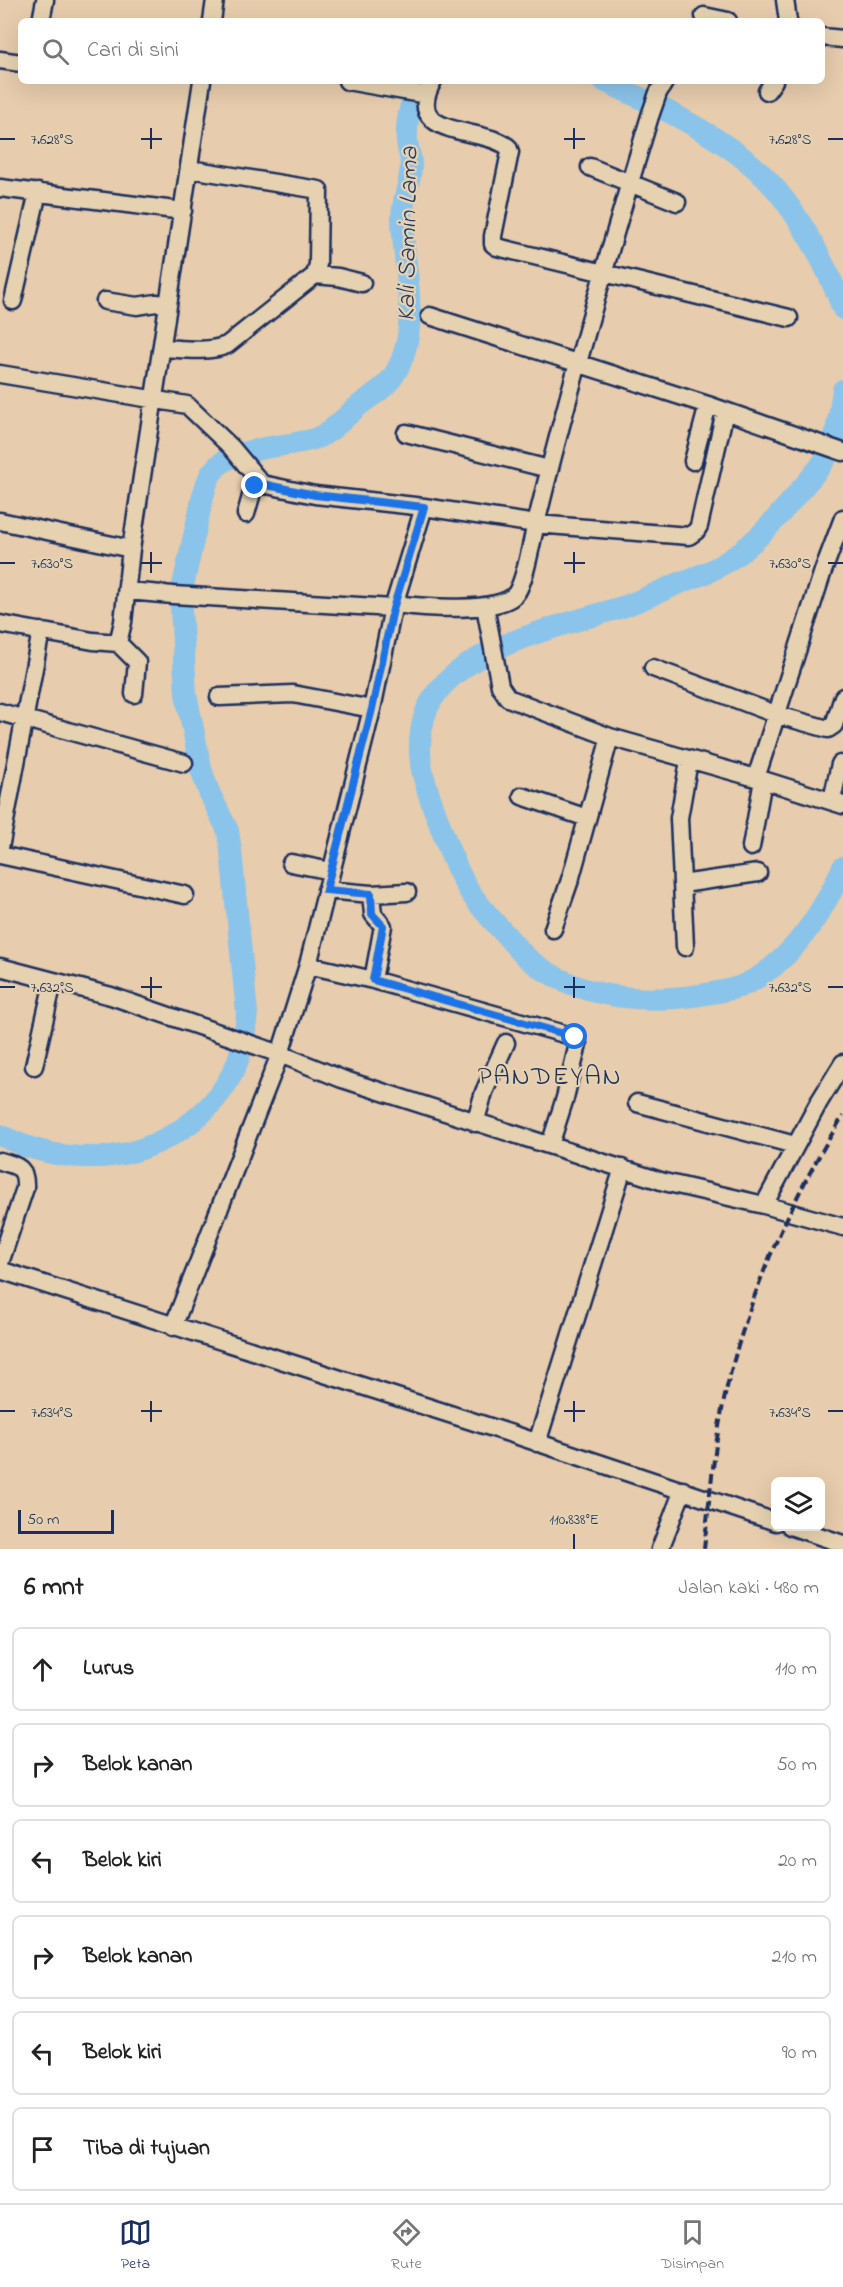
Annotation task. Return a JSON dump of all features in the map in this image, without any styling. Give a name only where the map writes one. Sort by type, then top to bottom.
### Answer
[{"type":"street","points":[[42,18],[45,0]]},
{"type":"street","points":[[212,18],[215,0]]},
{"type":"street","points":[[703,18],[711,0]]},
{"type":"street","points":[[785,0],[788,18]]},
{"type":"street","points":[[825,37],[843,39]]},
{"type":"street","points":[[0,60],[18,63]]},
{"type":"street","points":[[118,643],[128,591],[131,549],[202,84]]},
{"type":"street","points":[[369,84],[423,91],[426,108],[433,121],[447,129],[487,138],[508,147],[510,152],[493,236],[493,244],[501,250],[789,318]]},
{"type":"street","points":[[128,591],[438,608],[485,606],[508,601],[517,594],[603,274],[652,110],[662,87]]},
{"type":"street","points":[[590,167],[677,202]]},
{"type":"street","points":[[163,348],[202,350],[227,345],[315,275],[318,264],[319,190],[190,169]]},
{"type":"street","points":[[0,188],[183,211]]},
{"type":"street","points":[[13,301],[38,192]]},
{"type":"street","points":[[315,275],[348,278],[362,283]]},
{"type":"street","points":[[105,301],[137,306],[168,304]]},
{"type":"street","points":[[430,316],[708,405],[831,448]]},
{"type":"street","points":[[0,374],[179,402],[194,409],[231,447],[262,484]]},
{"type":"street","points":[[693,461],[708,405]]},
{"type":"street","points":[[246,514],[252,489],[262,484],[315,495],[424,507],[536,525],[689,536],[694,534],[699,526],[725,411]]},
{"type":"street","points":[[406,433],[549,469]]},
{"type":"street","points":[[173,1327],[280,1054],[308,965],[372,709],[394,607],[424,507]]},
{"type":"street","points":[[751,847],[760,779],[778,715],[839,541],[843,518]]},
{"type":"street","points":[[0,521],[131,549]]},
{"type":"street","points":[[485,606],[497,676],[501,690],[508,698],[610,738],[760,779],[837,803],[840,764]]},
{"type":"street","points":[[0,624],[93,641],[118,643],[137,662],[134,694]]},
{"type":"street","points":[[0,848],[41,631]]},
{"type":"street","points":[[653,668],[778,715],[830,728],[834,725],[843,697]]},
{"type":"street","points":[[219,697],[292,694],[372,709]]},
{"type":"street","points":[[0,712],[184,762]]},
{"type":"street","points":[[554,929],[610,738]]},
{"type":"street","points":[[684,947],[680,808],[688,761]]},
{"type":"street","points":[[522,796],[586,818]]},
{"type":"street","points":[[0,855],[185,895]]},
{"type":"street","points":[[291,864],[331,871]]},
{"type":"street","points":[[682,884],[758,873]]},
{"type":"street","points":[[326,890],[371,894],[407,892]]},
{"type":"street","points":[[371,894],[372,914],[383,926],[373,980]]},
{"type":"street","points":[[308,965],[373,980],[575,1037],[578,1044],[565,1098],[550,1145]]},
{"type":"street","points":[[0,967],[111,996],[199,1024],[342,1079],[664,1182],[764,1205],[843,1227]]},
{"type":"street","points":[[34,1066],[53,982]]},
{"type":"street","points":[[475,1123],[484,1092],[506,1043]]},
{"type":"street","points":[[764,1205],[795,1145],[843,1063]]},
{"type":"street","points":[[637,1103],[795,1145]]},
{"type":"street","points":[[0,1161],[19,1167],[25,1176],[25,1188],[0,1263]]},
{"type":"street","points":[[537,1443],[623,1167]]},
{"type":"street","points":[[0,1270],[771,1520]]},
{"type":"street","points":[[660,1549],[683,1490]]},
{"type":"street","points":[[802,1531],[843,1544]]},
{"type":"waterway","name":"Kali Samin Lama","points":[[0,1135],[33,1148],[69,1156],[93,1157],[134,1151],[154,1144],[191,1122],[221,1092],[235,1067],[242,1044],[247,1013],[231,851],[228,831],[209,792],[201,769],[186,694],[182,590],[205,488],[211,474],[220,464],[245,452],[317,438],[333,429],[386,385],[403,357],[410,319],[402,218],[411,171],[407,126],[412,103],[420,84]]},
{"type":"waterway","name":"Kali Samin Lama","points":[[610,84],[660,107],[714,137],[763,175],[791,209],[816,249],[843,309]]},
{"type":"waterway","name":"Kali Samin Lama","points":[[843,390],[836,432],[824,462],[776,519],[748,546],[728,561],[703,574],[625,606],[509,643],[480,657],[455,674],[436,694],[424,718],[420,747],[423,773],[430,798],[453,859],[474,898],[527,958],[550,974],[591,991],[633,998],[678,998],[718,992],[748,983],[779,962],[793,948],[826,901],[843,867]]},
{"type":"railway","points":[[704,1549],[718,1430],[735,1355],[773,1249],[806,1181],[843,1116]]},
{"type":"district","name":"PANDEYAN","points":[[550,1075]]},
{"type":"route","points":[[255,486],[262,484],[315,495],[424,507],[393,609],[372,709],[326,890],[371,894],[372,914],[383,926],[373,980],[575,1037]]}]
